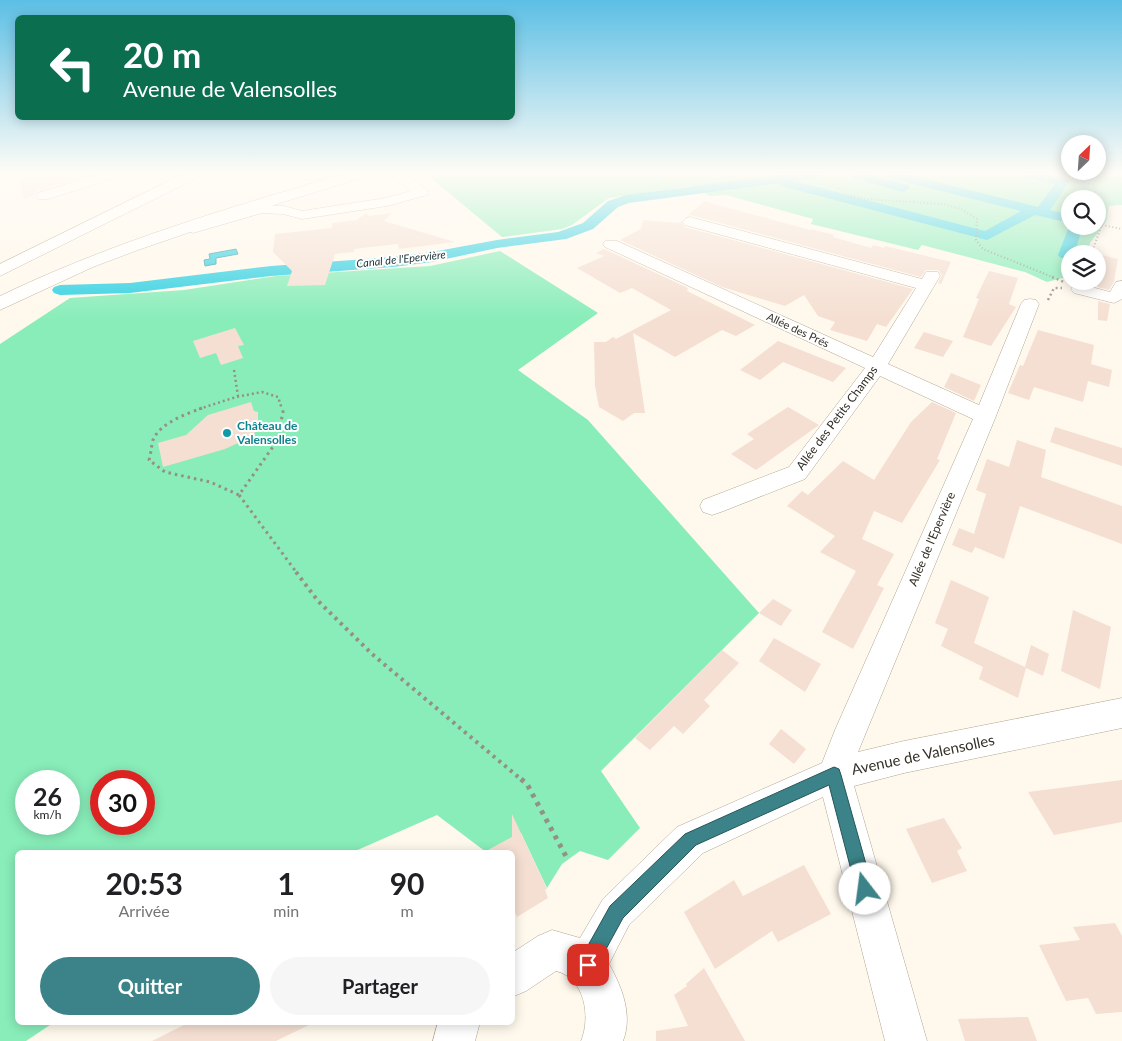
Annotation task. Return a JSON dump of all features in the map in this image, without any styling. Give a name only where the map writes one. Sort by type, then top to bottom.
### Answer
[{"type":"main road","points":[[7,250],[65,223]]},
{"type":"main road","points":[[0,271],[97,223]]},
{"type":"main road","points":[[0,304],[96,259],[164,234],[208,223]]},
{"type":"street","name":"Allée des Petits Champs","points":[[692,223],[929,280],[877,366],[797,473],[712,506]]},
{"type":"street","name":"Allée des Prés","points":[[610,244],[985,416]]},
{"type":"street","points":[[1084,290],[1114,298],[1122,286]]},
{"type":"street","name":"Allée de l'Epervière","points":[[834,775],[853,723],[985,416],[1030,304]]},
{"type":"street","name":"Avenue de Valensolles","points":[[588,965],[616,912],[690,840],[834,775],[904,757],[1122,713]]},
{"type":"street","points":[[834,775],[906,1041]]},
{"type":"street","points":[[515,975],[552,950],[573,955],[588,965],[604,996],[606,1030],[602,1041]]},
{"type":"street","points":[[454,1041],[458,1025]]},
{"type":"path","points":[[977,223],[976,240],[983,249],[1061,281]]},
{"type":"path","points":[[1106,226],[1122,229]]},
{"type":"path","points":[[1030,304],[1048,301],[1054,288],[1061,288]]},
{"type":"path","points":[[234,370],[238,396]]},
{"type":"path","points":[[239,495],[277,441],[283,412],[278,397],[262,392],[238,396],[199,408],[174,421],[154,438],[149,460],[165,472],[210,482],[239,495],[318,601],[372,654],[527,784],[568,860]]},
{"type":"green space","points":[[485,223],[575,223],[562,229],[502,237]]},
{"type":"green space","points":[[1061,223],[1061,235],[1096,235],[1089,245],[1061,245],[1061,278],[1047,282],[1025,272],[922,245],[918,250],[811,224]]},
{"type":"green space","points":[[500,251],[598,313],[518,370],[588,420],[759,613],[601,771],[640,828],[608,860],[580,851],[562,864],[547,888],[521,833],[490,850],[483,850],[437,815],[358,850],[15,850],[15,1025],[50,1025],[26,1041],[0,1041],[0,344],[70,298],[184,290],[276,276],[430,266]]},
{"type":"water","points":[[236,249],[238,254],[216,258],[216,264],[205,266],[204,260],[210,259],[209,254]]},
{"type":"building","points":[[332,223],[389,223],[455,242],[399,249],[398,244],[354,249],[354,252],[335,254],[325,285],[287,286],[292,271],[273,252],[275,234],[332,228]]},
{"type":"building","points":[[642,223],[681,223],[685,227],[913,289],[886,327],[877,324],[867,341],[830,330],[835,322],[818,316],[804,295],[785,306],[722,287],[620,240],[641,229]]},
{"type":"building","points":[[718,223],[783,223],[834,235],[833,237],[871,248],[873,245],[884,248],[885,246],[951,262],[941,284],[938,283],[942,275],[938,270],[926,270],[921,277]]},
{"type":"building","points":[[604,249],[688,288],[687,291],[755,325],[736,336],[722,330],[675,357],[633,333],[645,413],[634,413],[623,421],[599,407],[595,386],[594,342],[606,342],[613,337],[616,339],[671,310],[632,288],[620,293],[577,268],[604,256],[596,253]]},
{"type":"building","points":[[1106,256],[1118,259],[1114,282],[1109,290],[1106,289]]},
{"type":"building","points":[[989,271],[1018,278],[1009,304],[1016,307],[991,346],[963,337],[979,299],[976,298]]},
{"type":"building","points":[[1098,301],[1110,304],[1107,321],[1098,320]]},
{"type":"building","points":[[235,328],[244,345],[238,346],[243,358],[221,365],[216,353],[200,358],[193,341]]},
{"type":"building","points":[[1038,330],[1094,345],[1091,364],[1112,370],[1109,387],[1088,381],[1083,402],[1034,387],[1029,400],[1008,393],[1020,365],[1023,366]]},
{"type":"building","points":[[924,332],[953,341],[943,357],[914,348]]},
{"type":"building","points":[[778,341],[846,368],[833,382],[783,362],[760,380],[740,370]]},
{"type":"building","points":[[951,373],[981,385],[974,401],[944,387]]},
{"type":"building","name":"Château de Valensolles","points":[[251,402],[254,411],[258,412],[258,429],[251,437],[225,449],[163,467],[158,443],[186,435],[208,415]]},
{"type":"building","points":[[932,402],[956,413],[937,459],[940,460],[902,523],[874,511],[862,539],[894,554],[877,585],[884,588],[853,649],[822,632],[856,571],[820,552],[835,536],[787,506],[802,491],[808,495],[843,461],[874,480],[911,422]]},
{"type":"building","points":[[788,407],[819,425],[756,470],[731,454],[754,439],[747,434]]},
{"type":"building","points":[[1055,427],[1122,448],[1122,466],[1050,442]]},
{"type":"building","points":[[1017,440],[1046,450],[1041,477],[1122,506],[1122,544],[1020,506],[1004,559],[975,547],[972,553],[952,545],[959,528],[974,534],[986,494],[976,490],[987,459],[1009,467]]},
{"type":"building","points":[[951,580],[989,597],[974,643],[1025,667],[1031,645],[1049,654],[1043,676],[1026,668],[1018,698],[979,679],[983,667],[941,646],[948,629],[935,623]]},
{"type":"building","points":[[773,599],[792,610],[781,626],[759,613]]},
{"type":"building","points":[[1073,610],[1111,627],[1100,689],[1061,671]]},
{"type":"building","points":[[774,638],[821,664],[805,692],[759,661]]},
{"type":"building","points":[[722,650],[739,663],[704,700],[710,706],[683,734],[674,726],[650,750],[635,738]]},
{"type":"building","points":[[781,729],[806,749],[794,764],[769,744]]},
{"type":"building","points":[[1122,780],[1122,822],[1054,835],[1028,792]]},
{"type":"building","points":[[512,814],[547,889],[545,890],[548,898],[517,917],[515,913],[515,850],[488,850],[512,837]]},
{"type":"building","points":[[944,818],[962,848],[957,851],[967,871],[932,883],[906,829]]},
{"type":"building","points":[[804,865],[831,914],[778,942],[772,931],[715,969],[684,912],[734,880],[743,896]]},
{"type":"building","points":[[1115,923],[1122,936],[1122,1012],[1096,1014],[1088,998],[1066,1001],[1039,945],[1080,940],[1073,927]]},
{"type":"building","points":[[704,968],[745,1041],[656,1041],[656,1031],[688,1026],[674,995],[687,986],[686,984]]},
{"type":"building","points":[[1028,1017],[1037,1041],[965,1041],[958,1019]]},
{"type":"building","points":[[184,1025],[309,1025],[276,1041],[152,1041]]},
{"type":"waterway","name":"Canal de l'Epervière","points":[[60,290],[130,288],[271,271],[393,262],[432,257],[497,244],[561,236],[588,226],[592,223]]},
{"type":"waterway","points":[[936,223],[987,236],[1011,223]]},
{"type":"waterway","points":[[1069,245],[1073,235]]},
{"type":"place","name":"Château de Valensolles","points":[[227,433]]},
{"type":"route","points":[[588,965],[616,912],[690,840],[834,775],[865,889]]}]
